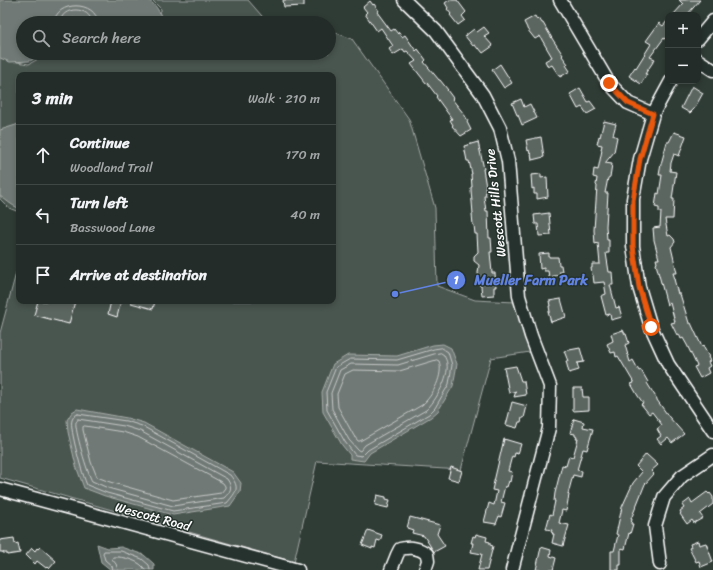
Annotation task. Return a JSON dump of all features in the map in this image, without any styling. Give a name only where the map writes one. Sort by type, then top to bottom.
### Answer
[{"type":"street","name":"Wescott Hills Drive","points":[[404,0],[436,31],[483,95],[500,128],[508,161],[519,296],[531,336],[550,386],[549,428],[512,570]]},
{"type":"street","points":[[560,0],[609,83],[628,103],[653,114]]},
{"type":"street","points":[[701,35],[713,21]]},
{"type":"street","points":[[701,62],[713,70]]},
{"type":"street","points":[[669,84],[653,114],[640,159],[633,200],[633,246],[639,287],[651,327],[668,364],[713,431]]},
{"type":"street","points":[[660,564],[655,526],[664,497],[682,476],[713,456]]},
{"type":"street","name":"Wescott Road","points":[[0,489],[298,570]]},
{"type":"street","points":[[391,570],[400,549],[415,548],[427,554],[428,561],[425,570]]},
{"type":"shaded area","points":[[152,0],[248,0],[262,16],[152,16],[161,11],[161,9]]},
{"type":"shaded area","points":[[336,33],[352,39],[409,119],[435,208],[437,286],[475,300],[515,302],[530,352],[491,358],[461,470],[317,461],[294,562],[0,478],[0,333],[16,273],[16,304],[336,304],[336,72],[16,72],[16,211],[9,208],[0,199],[0,47],[17,62],[29,64],[36,60],[336,60]]},
{"type":"water","points":[[0,0],[148,0],[156,7],[161,16],[16,16],[16,60],[32,60],[10,62],[0,58]]},
{"type":"water","points":[[16,125],[16,207],[0,196],[0,130]]},
{"type":"water","points":[[443,344],[451,348],[457,364],[453,386],[438,411],[431,417],[370,453],[364,461],[350,459],[350,455],[342,445],[323,412],[322,392],[333,364],[348,355],[397,356],[433,345]]},
{"type":"water","points":[[77,409],[127,418],[144,423],[233,472],[241,483],[240,492],[230,506],[173,515],[105,496],[84,488],[76,466],[68,432],[67,420],[72,412]]},
{"type":"water","points":[[97,544],[108,548],[121,547],[144,555],[154,564],[154,570],[111,570],[101,562]]},
{"type":"building","points":[[283,0],[304,0],[304,6],[284,7]]},
{"type":"building","points":[[449,0],[457,0],[466,12],[462,16],[465,20],[458,25],[447,9],[448,8],[445,3]]},
{"type":"building","points":[[679,0],[700,0],[690,12],[676,12],[683,4]]},
{"type":"building","points":[[370,1],[379,11],[377,12],[391,31],[394,29],[398,34],[399,32],[402,37],[405,35],[416,51],[418,49],[426,60],[424,62],[448,90],[453,98],[452,99],[464,114],[471,130],[461,136],[452,126],[453,125],[450,120],[452,119],[436,97],[437,96],[411,64],[416,61],[407,51],[405,52],[403,49],[393,55],[389,49],[393,46],[381,28],[377,31],[365,14],[367,12],[363,7]]},
{"type":"building","points":[[535,16],[537,20],[539,18],[543,23],[568,64],[566,65],[570,71],[560,77],[552,65],[548,67],[545,61],[552,57],[540,36],[535,39],[527,29],[524,22]]},
{"type":"building","points":[[659,23],[663,26],[665,24],[665,39],[664,38],[650,57],[655,59],[645,74],[647,74],[641,84],[629,76],[635,67],[636,68],[651,44],[646,41]]},
{"type":"building","points":[[484,27],[489,33],[484,36],[493,46],[483,53],[475,45],[473,46],[465,36],[474,29],[477,32]]},
{"type":"building","points":[[500,64],[512,83],[504,88],[492,70]]},
{"type":"building","points":[[692,86],[703,93],[690,113],[681,108]]},
{"type":"building","points":[[580,88],[588,102],[590,101],[596,109],[587,114],[582,107],[578,109],[570,94]]},
{"type":"building","points":[[521,99],[524,107],[530,104],[537,118],[522,125],[512,103]]},
{"type":"building","points":[[604,121],[616,124],[613,135],[617,137],[614,152],[605,163],[612,164],[605,193],[608,193],[606,226],[607,240],[609,240],[609,253],[606,253],[609,272],[612,272],[613,285],[610,285],[616,308],[619,307],[622,317],[611,320],[610,314],[606,315],[601,296],[606,294],[604,282],[594,283],[591,268],[592,264],[600,264],[598,243],[595,244],[594,230],[597,178],[593,177],[594,169],[598,170],[602,150],[602,145],[597,144]]},
{"type":"building","points":[[674,132],[686,136],[679,156],[674,154],[671,163],[670,171],[676,172],[672,199],[674,199],[673,219],[665,219],[668,236],[670,235],[675,242],[671,247],[677,273],[673,273],[678,294],[680,294],[689,323],[691,323],[710,361],[708,362],[710,366],[707,368],[709,373],[700,378],[694,367],[697,366],[687,345],[683,338],[681,339],[679,334],[677,335],[671,323],[675,322],[670,303],[667,305],[656,264],[656,259],[659,259],[654,240],[653,228],[660,227],[661,212],[659,212],[659,208],[655,207],[662,175],[659,175],[667,142],[669,142]]},
{"type":"building","points":[[541,137],[544,157],[532,160],[531,153],[530,154],[529,150],[528,151],[526,140]]},
{"type":"building","points":[[478,142],[484,169],[486,196],[484,196],[486,211],[488,211],[489,238],[491,238],[492,252],[490,252],[492,273],[495,273],[496,287],[494,287],[494,295],[482,296],[478,273],[479,265],[474,261],[474,256],[478,252],[477,234],[475,234],[472,214],[472,174],[469,161],[467,161],[464,146]]},
{"type":"building","points":[[541,174],[541,178],[547,177],[548,197],[537,199],[537,194],[534,194],[534,188],[532,189],[531,175]]},
{"type":"building","points":[[549,213],[551,235],[539,236],[538,224],[535,224],[534,215]]},
{"type":"building","points":[[549,253],[549,257],[558,257],[559,265],[561,265],[562,271],[560,271],[560,275],[549,277],[548,271],[544,271],[544,268],[540,269],[539,254]]},
{"type":"building","points":[[561,299],[566,317],[551,322],[548,312],[550,312],[549,301]]},
{"type":"building","points":[[37,304],[74,304],[69,324],[34,315]]},
{"type":"building","points":[[110,304],[120,304],[117,317],[108,314]]},
{"type":"building","points":[[135,304],[154,304],[153,309]]},
{"type":"building","points":[[623,330],[629,343],[625,345],[630,362],[633,360],[639,371],[641,370],[657,400],[684,434],[672,443],[668,438],[661,444],[657,439],[661,436],[657,429],[662,425],[652,412],[649,414],[641,404],[643,403],[631,384],[634,383],[618,356],[616,357],[615,352],[611,353],[607,344],[613,341],[611,334]]},
{"type":"building","points":[[580,348],[584,362],[577,363],[579,370],[569,373],[566,361],[568,361],[564,351]]},
{"type":"building","points":[[516,366],[521,381],[524,381],[526,395],[514,397],[516,391],[509,393],[504,368]]},
{"type":"building","points":[[573,388],[582,388],[583,397],[589,397],[589,410],[573,411]]},
{"type":"building","points":[[512,402],[527,406],[524,418],[522,418],[521,422],[519,422],[517,428],[506,425]]},
{"type":"building","points":[[574,419],[584,422],[583,427],[593,429],[587,450],[583,449],[577,470],[582,471],[581,477],[573,475],[568,494],[566,511],[562,510],[559,523],[569,525],[563,546],[552,543],[554,534],[551,532],[552,530],[546,529],[550,514],[552,515],[555,493],[562,465],[566,466],[569,456],[573,457],[578,439],[576,439],[577,437],[575,434],[570,433]]},
{"type":"building","points":[[504,439],[521,444],[518,454],[515,453],[514,457],[512,456],[508,471],[512,472],[510,482],[509,481],[507,487],[505,486],[501,502],[505,503],[501,517],[499,516],[496,524],[484,522],[489,503],[494,505],[497,491],[492,490]]},
{"type":"building","points":[[646,454],[658,465],[651,471],[654,474],[645,484],[631,519],[631,524],[633,524],[625,549],[621,548],[621,565],[619,565],[619,570],[611,570],[611,551],[614,551],[618,535],[616,534],[622,507],[633,483],[642,472],[636,466]]},
{"type":"building","points":[[451,467],[462,471],[459,481],[448,478]]},
{"type":"building","points":[[707,492],[713,497],[713,504],[700,514],[703,518],[694,523],[692,520],[687,524],[680,514],[680,511],[684,508],[682,505],[690,499],[692,503]]},
{"type":"building","points":[[377,495],[386,497],[386,499],[390,500],[388,508],[375,505]]},
{"type":"building","points":[[410,517],[440,525],[437,534],[445,546],[434,552],[424,536],[412,533],[413,530],[407,528]]},
{"type":"building","points":[[368,530],[382,535],[380,541],[377,540],[375,548],[372,547],[372,549],[362,545]]},
{"type":"building","points":[[476,534],[487,537],[486,541],[490,542],[490,545],[493,546],[487,570],[478,570],[482,554],[471,552],[473,543],[471,543],[473,536],[475,537]]},
{"type":"building","points":[[14,538],[15,544],[18,543],[20,553],[7,555],[7,553],[0,552],[0,540]]},
{"type":"building","points":[[698,541],[699,545],[706,543],[713,562],[701,567],[699,561],[696,562],[689,548],[691,547],[690,544]]},
{"type":"building","points":[[40,547],[56,561],[49,569],[37,561],[35,564],[26,555],[32,548],[35,551]]},
{"type":"building","points":[[541,547],[551,550],[550,556],[556,558],[553,570],[536,570]]},
{"type":"place","name":"Mueller Farm Park","points":[[395,294]]},
{"type":"route","points":[[609,83],[628,103],[653,114],[640,159],[633,200],[633,246],[639,287],[651,327]]}]
